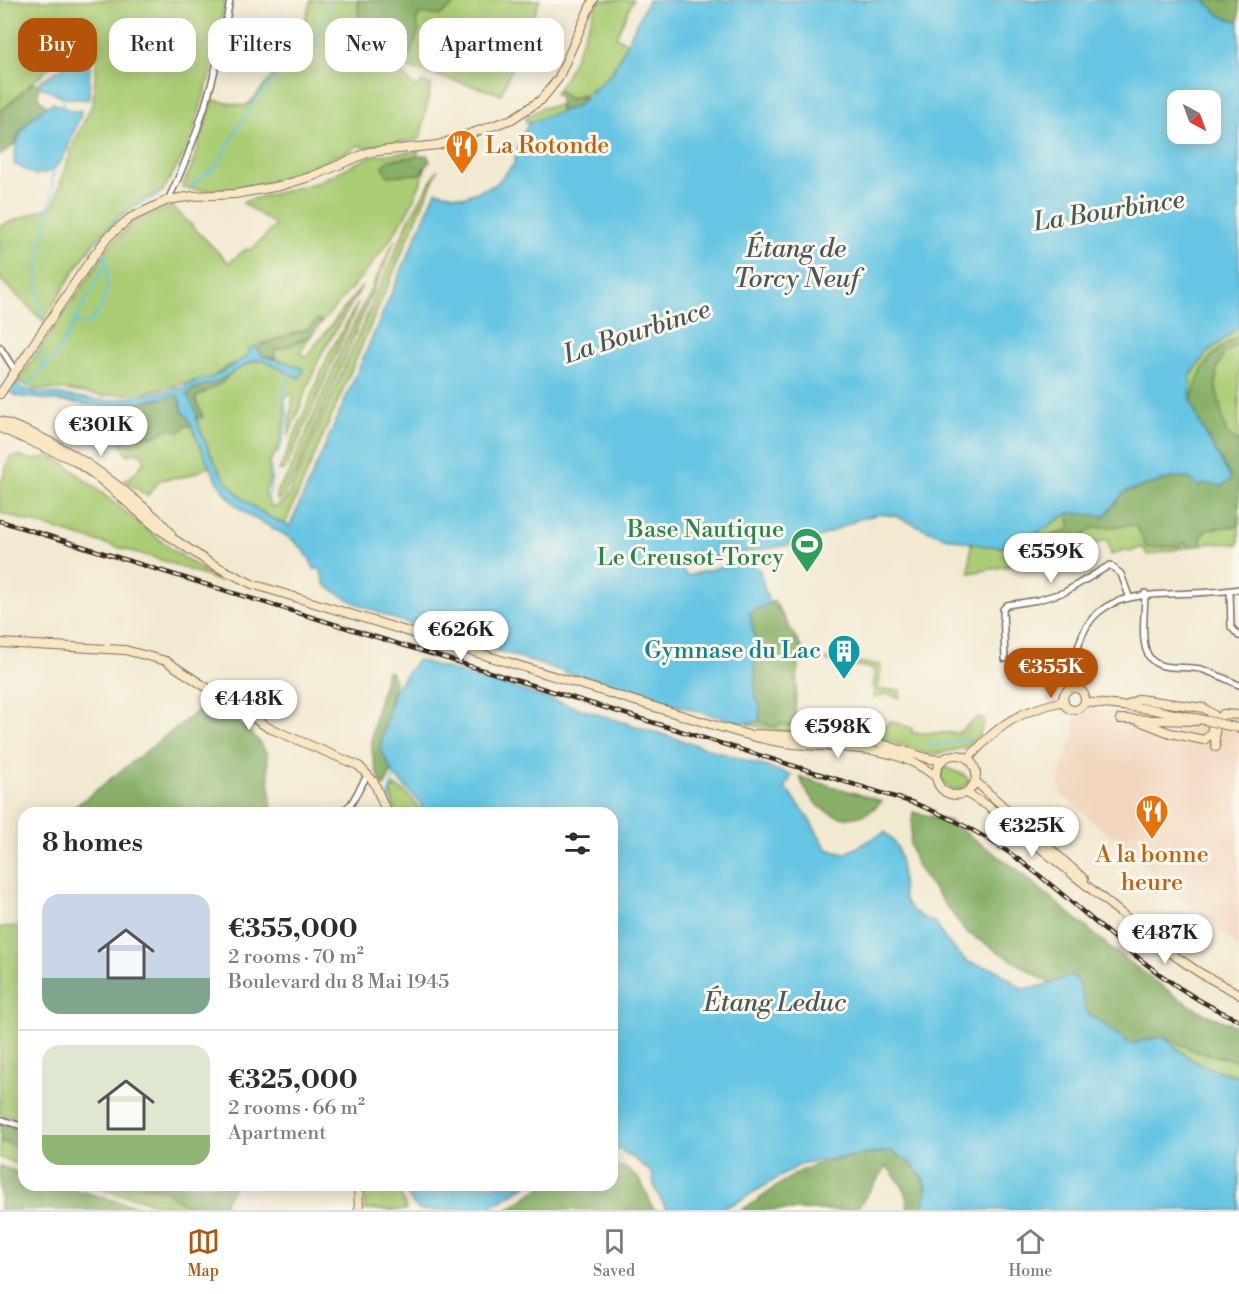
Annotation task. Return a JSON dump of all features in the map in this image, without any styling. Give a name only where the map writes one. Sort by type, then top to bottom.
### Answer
[{"type":"main road","points":[[1,393],[108,237],[146,208],[168,200],[235,194],[280,186],[313,176],[369,152],[438,145],[512,119],[541,100],[558,79],[593,0]]},
{"type":"main road","points":[[0,421],[44,437],[80,458],[135,500],[166,527],[171,535]]},
{"type":"main road","points":[[0,428],[73,460],[95,475],[157,528],[171,535],[210,563],[259,586],[746,734],[774,741],[853,746],[883,752],[921,765],[936,777],[942,789],[947,793],[953,795],[966,793],[988,806],[1186,964],[1239,994]]},
{"type":"main road","points":[[0,643],[117,649],[154,657],[187,673],[267,727],[352,762],[368,774],[378,789],[385,807]]},
{"type":"main road","points":[[1064,702],[1066,691],[1074,687],[1083,692],[1085,702]]},
{"type":"main road","points":[[1126,706],[1139,699],[1203,708],[1214,715],[1211,734],[1204,740],[1170,733],[1137,720]]},
{"type":"main road","points":[[1064,702],[1073,710],[1079,709],[1085,702]]},
{"type":"main road","points":[[968,759],[996,729],[1020,713],[1064,702]]},
{"type":"main road","points":[[1085,702],[1126,706],[1239,728]]},
{"type":"main road","points":[[1216,747],[1215,728],[1218,719],[1223,714],[1239,715]]},
{"type":"main road","points":[[1120,719],[1209,721]]},
{"type":"main road","points":[[746,734],[869,740],[930,759],[944,760],[955,756],[968,759],[975,769],[975,781],[966,793]]},
{"type":"main road","points":[[936,777],[944,760]]},
{"type":"main road","points":[[975,781],[1110,905]]},
{"type":"main road","points":[[358,1191],[359,1210]]},
{"type":"street","points":[[168,200],[183,170],[204,110],[223,42],[230,0]]},
{"type":"street","points":[[0,347],[16,372]]},
{"type":"street","points":[[1005,659],[1003,609],[1007,605],[1038,600],[1065,592],[1110,565],[1121,574],[1129,596]]},
{"type":"street","points":[[1074,687],[1076,655],[1087,627],[1099,612],[1129,596],[1239,589]]},
{"type":"street","points":[[1230,591],[1231,627],[1239,636]]},
{"type":"street","points":[[1145,594],[1145,649],[1154,663],[1165,668],[1197,668],[1239,685]]},
{"type":"street","points":[[347,807],[368,774]]},
{"type":"street","points":[[0,1119],[18,1124]]},
{"type":"shaded area","points":[[1088,709],[1160,716],[1181,723],[1239,732],[1239,947],[1062,795],[1059,784],[1061,771],[1075,732],[1073,717],[1083,716]]},
{"type":"green space","points":[[0,0],[225,0],[222,18],[208,18],[208,72],[211,72],[186,151],[162,192],[141,201],[123,213],[92,245],[43,321],[0,279],[0,226],[53,206],[73,145],[93,103],[97,72],[97,18],[18,18],[18,72],[44,72],[0,112]]},
{"type":"green space","points":[[311,0],[358,0],[359,18],[325,18],[325,72],[400,72],[416,88],[422,82],[431,85],[420,139],[364,148],[360,145],[297,173],[250,187],[203,191],[182,187],[191,168],[213,100],[244,106],[249,104],[276,72],[313,72],[313,18],[306,18]]},
{"type":"green space","points":[[358,0],[460,0],[439,16],[420,13],[416,21],[419,30],[407,63],[407,18],[359,18]]},
{"type":"green space","points":[[460,0],[540,0],[533,18],[419,18],[419,30],[416,21],[420,13],[457,4]]},
{"type":"green space","points":[[599,0],[633,0],[616,37],[628,43],[618,63],[606,79],[590,91],[569,99],[558,89],[567,75]]},
{"type":"green space","points":[[1204,0],[1239,0],[1239,22],[1221,16]]},
{"type":"green space","points":[[419,30],[419,71],[407,68]]},
{"type":"green space","points":[[423,72],[510,72],[501,94]]},
{"type":"green space","points":[[33,82],[39,86],[38,97],[46,106],[20,131],[15,144],[0,155],[0,112]]},
{"type":"green space","points":[[558,89],[569,99],[586,96],[577,106],[561,114],[560,98],[555,93]]},
{"type":"green space","points":[[559,105],[561,114],[530,122],[528,126],[525,119],[541,108]]},
{"type":"green space","points":[[419,151],[416,157],[390,160],[420,174],[425,169],[418,191],[382,251],[321,323],[319,320],[307,329],[256,346],[245,359],[228,366],[211,378],[145,392],[103,396],[65,390],[33,389],[18,381],[111,244],[134,222],[172,206],[229,263],[246,249],[251,250],[276,225],[243,203],[246,201],[316,183],[371,156]]},
{"type":"green space","points":[[427,155],[430,161],[420,174],[388,176],[383,166],[390,160]]},
{"type":"green space","points":[[438,169],[285,524],[251,505],[227,482],[218,469],[203,437],[196,418],[203,417],[195,398],[240,368],[258,361],[265,361],[299,378],[304,370],[275,358],[274,350],[309,338],[300,353],[306,357],[362,286],[320,356],[288,437],[293,397],[290,394],[284,399],[286,415],[279,447],[268,464],[270,480],[265,493],[271,507],[276,507],[287,498],[409,220]]},
{"type":"green space","points":[[395,240],[296,472],[282,498],[277,500],[277,490],[289,474],[344,344]]},
{"type":"green space","points":[[358,303],[292,455],[285,469],[279,471],[330,352]]},
{"type":"green space","points":[[319,319],[321,323],[309,338],[274,350],[275,358],[262,356],[257,350],[265,343],[307,329]]},
{"type":"green space","points":[[1239,326],[1239,544],[1209,543],[1148,555],[1142,547],[1130,552],[1124,550],[1111,555],[1107,540],[1047,559],[969,573],[971,543],[1003,547],[1026,540],[1069,513],[1218,453],[1199,422],[1191,401],[1190,376],[1205,355]]},
{"type":"green space","points":[[1239,336],[1239,343],[1224,354],[1217,368],[1216,388],[1226,432],[1239,442],[1239,526],[1207,529],[1202,535],[1201,545],[1189,547],[1184,542],[1179,546],[1147,548],[1136,525],[1093,528],[1076,541],[1058,549],[1018,557],[1034,542],[1070,529],[1069,513],[1105,516],[1124,492],[1172,478],[1189,478],[1203,484],[1223,486],[1230,476],[1199,422],[1191,401],[1198,379],[1207,362],[1220,349]]},
{"type":"green space","points":[[232,371],[223,382],[195,398],[203,417],[196,418],[197,415],[187,394]]},
{"type":"green space","points":[[178,394],[183,413],[193,427],[187,425],[180,432],[169,428],[157,436],[132,435],[120,444],[105,438],[107,431],[117,427],[122,404],[145,403]]},
{"type":"green space","points":[[187,425],[193,427],[211,466],[188,476],[160,480],[147,496],[124,480],[132,476],[144,462],[143,455],[136,452],[128,455],[120,444],[132,435],[156,436],[169,428]]},
{"type":"green space","points":[[18,456],[33,460],[50,456],[64,463],[174,551],[221,582],[165,561],[0,513],[0,486],[10,457]]},
{"type":"green space","points":[[774,601],[805,654],[799,654],[794,726],[781,724],[774,727],[759,721],[760,704],[754,690],[755,640],[749,612]]},
{"type":"green space","points":[[827,659],[881,665],[878,690],[900,690],[900,698],[887,694],[873,698],[874,669],[826,661]]},
{"type":"green space","points":[[387,671],[391,672],[395,682],[380,747],[392,771],[384,787],[377,772],[372,743],[375,716]]},
{"type":"green space","points":[[213,699],[258,740],[267,754],[271,807],[75,807]]},
{"type":"green space","points":[[793,715],[888,725],[889,721],[912,728],[912,733],[958,733],[978,717],[984,720],[979,735],[964,748],[931,755],[876,737],[782,731],[746,724],[759,721],[774,727],[781,724],[794,726]]},
{"type":"green space","points":[[942,766],[964,775],[970,781],[960,789],[951,789],[941,780]]},
{"type":"green space","points":[[800,777],[882,801],[871,811],[859,816],[846,818],[835,815],[824,810],[814,801]]},
{"type":"green space","points":[[394,786],[402,790],[417,807],[394,807],[390,792]]},
{"type":"green space","points":[[913,812],[949,821],[1015,868],[1112,949],[1178,998],[1205,1014],[1239,1027],[1239,1061],[1194,1051],[1164,1036],[1131,1044],[1086,1012],[1079,982],[1051,984],[966,932],[917,867],[910,845]]},
{"type":"green space","points":[[18,926],[18,1118],[0,1114],[0,927]]},
{"type":"green space","points":[[1164,1036],[1194,1051],[1239,1061],[1239,1076],[1198,1063],[1181,1052]]},
{"type":"green space","points":[[0,1123],[18,1128],[18,1146],[0,1141]]},
{"type":"green space","points":[[0,1141],[18,1146],[18,1164],[0,1158]]},
{"type":"green space","points":[[891,1151],[908,1161],[924,1182],[926,1200],[923,1210],[908,1210],[905,1190],[887,1166],[856,1210],[741,1210],[793,1175],[812,1166]]},
{"type":"green space","points":[[0,1166],[18,1172],[18,1191],[80,1191],[148,1210],[0,1210]]},
{"type":"green space","points":[[618,1166],[629,1170],[639,1180],[653,1209],[658,1210],[507,1210],[535,1191],[618,1191]]},
{"type":"green space","points":[[108,1191],[166,1191],[192,1207],[193,1210],[180,1210]]},
{"type":"green space","points":[[165,1191],[231,1191],[225,1202],[225,1210],[193,1210]]},
{"type":"green space","points":[[363,1191],[399,1191],[407,1210],[365,1210]]},
{"type":"water","name":"Étang de Torcy Neuf","points":[[648,0],[1204,0],[1221,16],[1239,22],[1239,326],[1205,355],[1190,376],[1191,401],[1199,422],[1231,479],[1223,486],[1203,484],[1199,487],[1189,478],[1172,478],[1124,492],[1105,516],[1069,513],[1026,540],[1003,547],[984,546],[941,536],[895,516],[879,514],[859,519],[811,541],[684,563],[683,571],[687,576],[733,565],[752,566],[759,569],[769,604],[749,612],[755,639],[755,697],[760,704],[759,721],[746,724],[620,689],[386,616],[326,586],[320,569],[314,569],[300,547],[290,538],[255,519],[226,494],[207,462],[188,417],[183,413],[178,395],[111,407],[17,396],[8,391],[14,381],[23,390],[107,401],[182,388],[197,380],[211,378],[248,356],[248,350],[256,346],[262,356],[292,364],[304,370],[299,378],[265,361],[253,360],[216,382],[193,389],[187,394],[197,414],[196,418],[211,455],[229,484],[254,508],[290,526],[436,191],[464,197],[495,185],[514,164],[520,139],[530,122],[577,106],[613,72]]},
{"type":"water","points":[[56,72],[90,72],[89,100],[65,98],[39,86],[39,82]]},
{"type":"water","points":[[52,103],[73,111],[81,111],[80,118],[60,162],[46,173],[36,175],[14,164],[16,144],[29,121]]},
{"type":"water","name":"Étang Leduc","points":[[417,660],[511,687],[792,775],[785,788],[804,811],[827,849],[845,854],[885,832],[897,847],[901,860],[905,901],[911,909],[936,923],[945,939],[967,962],[995,969],[1023,989],[1051,984],[1071,975],[1079,982],[1086,1012],[1131,1044],[1164,1036],[1181,1052],[1198,1063],[1239,1076],[1239,1210],[923,1210],[927,1186],[922,1176],[911,1163],[891,1151],[803,1163],[739,1201],[718,1210],[667,1210],[655,1189],[652,1173],[632,1157],[618,1150],[618,807],[421,807],[394,775],[380,747],[394,690]]},
{"type":"water","points":[[407,1191],[517,1191],[487,1210],[419,1210],[410,1200]]},
{"type":"waterway","points":[[188,189],[216,166],[253,103],[295,55],[300,52],[313,53],[325,11],[332,0]]},
{"type":"waterway","points":[[61,108],[65,96]]},
{"type":"waterway","points":[[42,320],[37,272],[52,193],[53,168]]},
{"type":"waterway","points":[[98,243],[125,215],[158,196]]},
{"type":"waterway","points":[[22,393],[57,354],[106,263],[105,254]]},
{"type":"waterway","points":[[74,323],[86,325],[102,305],[108,280],[106,263]]},
{"type":"waterway","points":[[39,350],[43,367]]},
{"type":"waterway","points":[[276,454],[280,448],[287,422],[288,414],[283,394],[291,372]]},
{"type":"waterway","points":[[268,499],[272,479],[270,463]]},
{"type":"waterway","points":[[924,747],[970,739]]},
{"type":"waterway","points":[[391,807],[388,796],[395,774]]},
{"type":"railway","points":[[0,521],[914,803],[997,844],[1049,883],[1152,969],[1180,988],[1239,1020]]},
{"type":"place","name":"La Rotonde","points":[[462,175]]},
{"type":"place","name":"Base Nautique Le Creusot-Torcy","points":[[807,573]]},
{"type":"place","name":"Gymnase du Lac","points":[[844,680]]},
{"type":"place","name":"A la bonne heure","points":[[1152,840]]},
{"type":"water label","name":"La Bourbince","points":[[1109,211]]},
{"type":"water label","name":"La Bourbince","points":[[637,332]]}]
